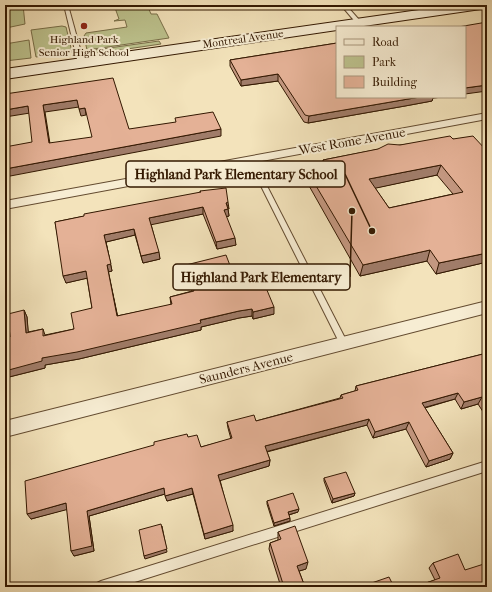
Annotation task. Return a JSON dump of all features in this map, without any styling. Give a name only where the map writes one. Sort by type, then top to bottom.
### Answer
[{"type":"street","name":"Montreal Avenue","points":[[338,26],[481,5]]},
{"type":"street","name":"Montreal Avenue","points":[[5,74],[336,26]]},
{"type":"street","name":"West Rome Avenue","points":[[5,205],[487,116]]},
{"type":"street","name":"Saunders Avenue","points":[[5,429],[343,342],[487,307]]},
{"type":"lane","points":[[66,5],[81,63]]},
{"type":"lane","points":[[342,5],[359,23]]},
{"type":"lane","points":[[264,186],[343,342]]},
{"type":"lane","points":[[101,587],[487,466]]},
{"type":"green space","points":[[5,5],[23,5],[25,24],[6,28]]},
{"type":"green space","points":[[114,5],[147,5],[151,14],[157,14],[169,38],[87,50],[84,36],[86,33],[127,27],[125,20],[114,21],[119,19]]},
{"type":"green space","points":[[62,26],[66,27],[72,52],[36,57],[31,30]]},
{"type":"green space","points":[[29,40],[31,58],[5,61],[5,44]]},
{"type":"green space","points":[[159,41],[161,44],[100,53],[87,51]]},
{"type":"building","points":[[487,22],[487,85],[466,88],[466,26],[464,26]]},
{"type":"building","points":[[336,43],[336,98],[414,98],[309,116],[305,115],[278,74],[241,80],[230,60]]},
{"type":"building","points":[[113,78],[129,129],[176,122],[175,118],[213,112],[221,129],[5,169],[5,147],[32,142],[28,106],[5,110],[5,94]],"holes":[[[77,100],[79,109],[85,108],[92,137],[49,143],[43,105]]]},
{"type":"building","points":[[450,136],[453,139],[473,136],[487,151],[487,253],[439,263],[430,250],[363,265],[309,174],[329,170],[323,160],[378,149],[388,144],[400,145]],"holes":[[[441,165],[463,192],[389,208],[369,179]]]},
{"type":"building","points":[[226,188],[228,202],[226,203],[228,209],[224,210],[235,238],[216,242],[203,207],[149,218],[159,252],[141,256],[134,229],[104,235],[111,264],[107,265],[117,316],[172,304],[170,297],[194,291],[186,265],[226,255],[239,289],[264,283],[274,307],[253,312],[252,309],[239,311],[200,320],[201,323],[77,352],[42,358],[42,361],[5,371],[5,338],[10,337],[8,314],[24,310],[26,333],[43,329],[43,336],[74,329],[71,313],[92,308],[86,271],[63,276],[55,222],[84,216],[84,214],[201,192],[200,191]]},
{"type":"building","points":[[487,353],[487,406],[482,397],[464,402],[458,393],[422,403],[453,453],[429,461],[409,422],[375,432],[369,419],[265,446],[270,460],[218,475],[233,525],[204,534],[192,488],[165,496],[164,488],[87,511],[92,546],[71,551],[66,503],[27,514],[25,481],[154,445],[154,442],[187,434],[188,437],[197,435],[201,447],[232,438],[227,422],[254,415],[256,421],[343,398],[341,395],[358,390],[356,386]]},
{"type":"building","points":[[346,472],[355,493],[333,499],[324,478]]},
{"type":"building","points":[[293,493],[299,509],[288,512],[290,518],[274,523],[267,501]]},
{"type":"building","points":[[161,524],[167,549],[144,556],[139,530]]},
{"type":"building","points":[[295,526],[308,562],[297,566],[305,587],[284,587],[270,543],[281,539],[278,532]]},
{"type":"building","points":[[458,554],[465,570],[487,563],[487,587],[424,587],[423,584],[440,578],[433,563]]},
{"type":"building","points":[[389,577],[394,587],[360,587]]},
{"type":"building","points":[[340,584],[342,587],[330,587]]},
{"type":"place","name":"Highland Park Senior High School","points":[[84,26]]},
{"type":"place","name":"Highland Park Elementary","points":[[352,211]]},
{"type":"place","name":"Highland Park Elementary School","points":[[372,231]]}]
